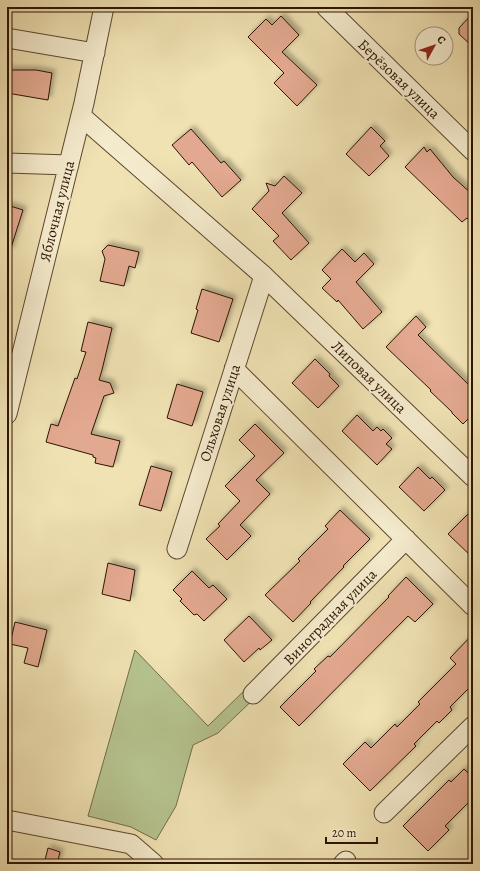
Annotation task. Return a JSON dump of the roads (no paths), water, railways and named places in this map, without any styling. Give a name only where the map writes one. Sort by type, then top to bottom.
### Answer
[{"type":"street","name":"Яблочная улица","points":[[7,414],[81,116],[104,7]]},
{"type":"street","name":"Берёзовая улица","points":[[326,7],[473,151]]},
{"type":"street","points":[[7,38],[95,53]]},
{"type":"street","name":"Липовая улица","points":[[81,116],[264,276],[473,477]]},
{"type":"street","points":[[7,163],[69,165]]},
{"type":"street","name":"Ольховая улица","points":[[176,549],[264,276]]},
{"type":"street","points":[[234,369],[473,606]]},
{"type":"street","name":"Виноградная улица","points":[[253,694],[406,539]]},
{"type":"street","points":[[384,813],[473,726]]},
{"type":"street","points":[[7,820],[131,844],[154,864]]}]
